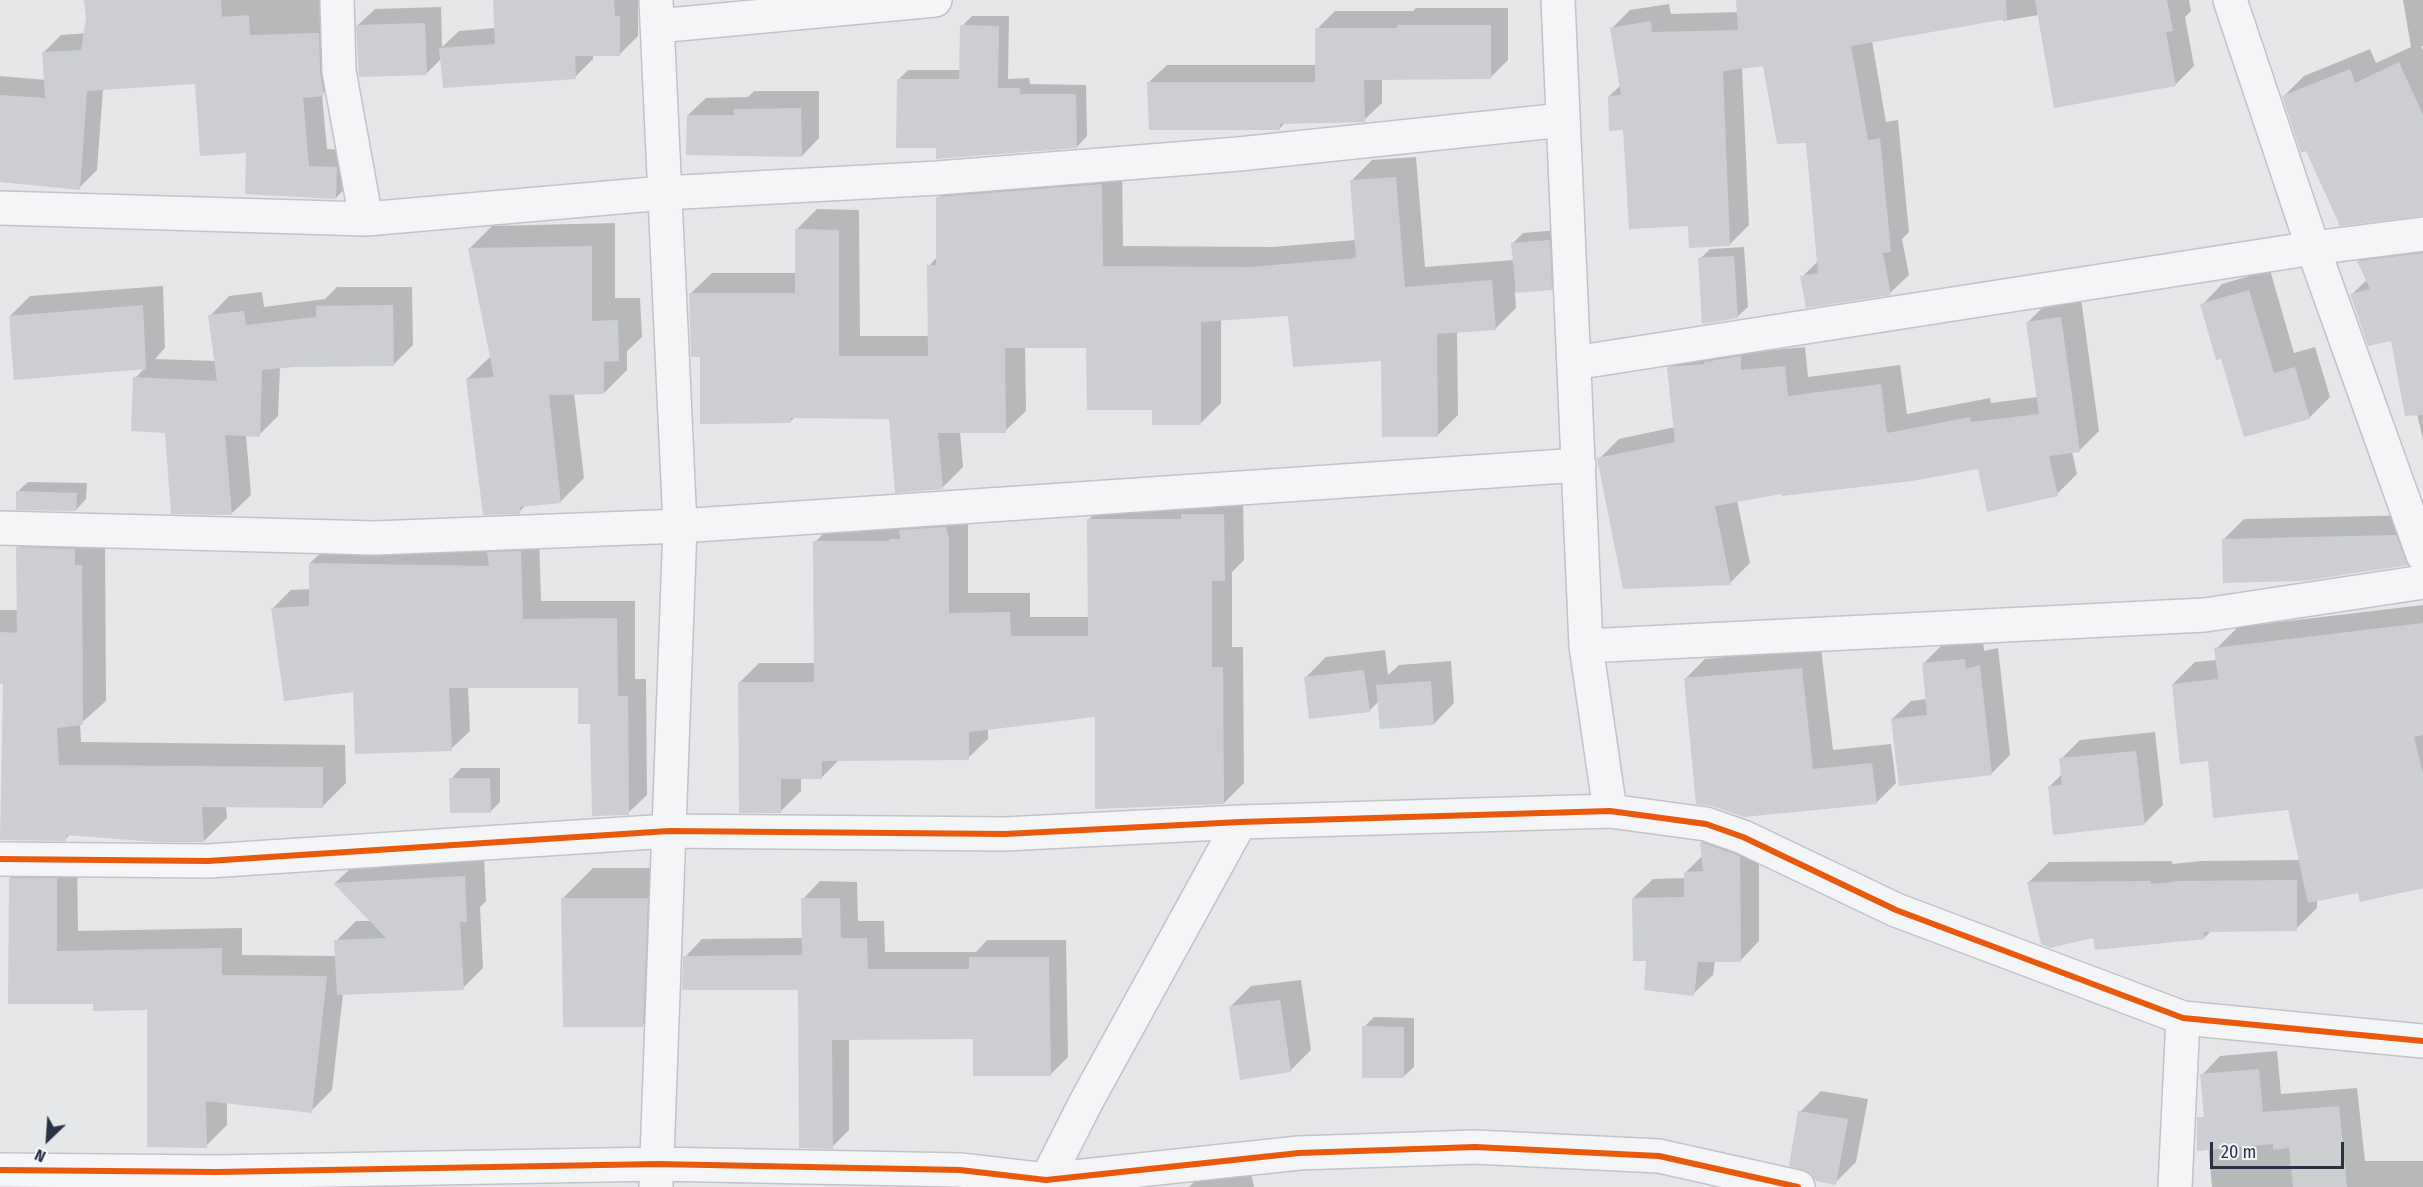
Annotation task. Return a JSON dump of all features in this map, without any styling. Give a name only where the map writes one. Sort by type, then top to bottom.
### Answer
[{"type":"street","points":[[337,0],[339,71],[366,219]]},
{"type":"street","points":[[656,1175],[680,526],[657,13],[934,0]]},
{"type":"street","points":[[1558,0],[1586,646],[1610,811]]},
{"type":"street","points":[[2230,0],[2313,248],[2423,555]]},
{"type":"street","points":[[0,208],[366,219],[664,193],[938,178],[1239,154],[1563,120]]},
{"type":"street","points":[[1574,363],[2313,248],[2423,234]]},
{"type":"street","points":[[0,528],[375,538],[680,526],[1579,465]]},
{"type":"street","points":[[1586,646],[2205,615],[2423,582]]},
{"type":"street","points":[[0,859],[208,861],[669,831],[1005,834],[1240,822],[1610,811],[1706,824],[1743,837],[1896,909],[2183,1018],[2423,1041]]},
{"type":"street","points":[[1044,1184],[1240,822]]},
{"type":"street","points":[[2175,1187],[2183,1018]]},
{"type":"street","points":[[0,1170],[656,1175],[960,1170],[1044,1184],[1299,1153],[1475,1147],[1659,1156],[1798,1187]]},
{"type":"building","points":[[84,0],[221,0],[222,17],[249,15],[250,35],[319,33],[320,72],[324,96],[303,98],[309,166],[337,167],[336,199],[245,194],[246,153],[200,156],[195,84],[87,91],[80,190],[0,182],[0,95],[45,98],[42,52],[81,50],[86,18]]},
{"type":"building","points":[[493,0],[614,0],[615,16],[620,16],[620,56],[575,56],[576,79],[443,88],[439,48],[495,44]]},
{"type":"building","points":[[1736,0],[2006,0],[2007,19],[1851,46],[1868,140],[1880,138],[1891,252],[1883,253],[1891,295],[1806,308],[1800,276],[1818,273],[1806,143],[1777,144],[1763,66],[1723,71],[1730,246],[1689,248],[1688,226],[1629,229],[1623,130],[1609,131],[1608,96],[1621,95],[1610,28],[1651,21],[1652,32],[1738,30]]},
{"type":"building","points":[[2035,0],[2167,0],[2173,31],[2166,32],[2176,86],[2054,108]]},
{"type":"building","points":[[425,23],[427,75],[359,77],[356,25]]},
{"type":"building","points":[[960,25],[999,26],[998,88],[1020,88],[1020,94],[1076,94],[1077,148],[936,159],[936,148],[896,148],[897,79],[959,79]]},
{"type":"building","points":[[1397,25],[1491,25],[1491,79],[1364,80],[1365,122],[1280,124],[1280,130],[1149,130],[1147,82],[1315,82],[1315,28],[1397,28]]},
{"type":"building","points":[[2399,62],[2423,115],[2423,216],[2340,226],[2306,151],[2301,153],[2282,96],[2350,69],[2355,83]]},
{"type":"building","points":[[801,108],[802,157],[686,155],[687,115],[734,115],[734,109]]},
{"type":"building","points":[[1396,177],[1405,287],[1492,280],[1496,330],[1437,334],[1438,437],[1382,437],[1381,361],[1293,367],[1288,316],[1201,322],[1201,425],[1152,425],[1152,410],[1087,410],[1086,348],[1005,348],[1006,433],[938,433],[943,489],[895,493],[889,419],[791,418],[791,423],[700,424],[700,357],[691,357],[689,293],[795,293],[795,229],[839,230],[839,356],[928,356],[927,265],[936,265],[936,197],[1102,184],[1103,266],[1251,267],[1356,258],[1350,180]]},
{"type":"building","points":[[1550,240],[1552,290],[1516,293],[1511,243]]},
{"type":"building","points":[[592,246],[592,321],[618,320],[619,361],[604,362],[604,394],[549,395],[561,503],[520,507],[520,514],[483,515],[466,379],[494,377],[468,248]]},
{"type":"building","points":[[2423,253],[2423,415],[2405,416],[2391,341],[2368,346],[2350,294],[2370,289],[2357,261]]},
{"type":"building","points":[[1734,256],[1738,318],[1702,324],[1698,258]]},
{"type":"building","points":[[2249,290],[2274,373],[2295,367],[2310,419],[2244,437],[2221,359],[2216,360],[2200,304]]},
{"type":"building","points":[[143,305],[146,369],[14,380],[9,316]]},
{"type":"building","points":[[393,305],[394,366],[294,367],[262,370],[260,437],[225,435],[232,515],[171,514],[165,433],[131,431],[133,377],[217,381],[208,315],[244,311],[246,325],[316,317],[316,306]]},
{"type":"building","points":[[2061,317],[2080,452],[2049,456],[2058,496],[1987,512],[1978,469],[1912,481],[1782,496],[1781,494],[1715,506],[1731,585],[1623,589],[1597,458],[1675,442],[1667,367],[1704,364],[1704,362],[1741,356],[1741,370],[1785,366],[1788,396],[1881,384],[1887,433],[1970,417],[1971,422],[2039,414],[2026,322]]},
{"type":"building","points":[[16,491],[77,493],[76,511],[16,510]]},
{"type":"building","points":[[1181,514],[1224,514],[1225,581],[1212,581],[1212,667],[1223,667],[1224,804],[1095,809],[1095,717],[969,732],[969,760],[822,761],[822,779],[781,779],[781,813],[739,813],[738,682],[814,682],[813,541],[889,541],[889,539],[900,539],[899,530],[946,527],[949,539],[949,613],[1010,612],[1011,636],[1088,636],[1087,519],[1181,519]]},
{"type":"building","points":[[2396,535],[2408,565],[2303,581],[2223,583],[2222,539]]},
{"type":"building","points":[[16,547],[75,549],[75,565],[82,565],[83,725],[57,728],[59,765],[323,767],[323,808],[202,807],[204,842],[156,842],[66,835],[66,841],[0,840],[3,684],[0,684],[0,632],[17,633]]},
{"type":"building","points":[[521,551],[523,619],[617,618],[618,696],[628,696],[629,815],[592,816],[590,724],[578,724],[578,688],[449,688],[452,751],[355,754],[353,692],[284,701],[271,608],[309,606],[309,563],[489,566],[487,552]]},
{"type":"building","points":[[2423,623],[2423,735],[2414,737],[2423,774],[2423,888],[2360,902],[2358,893],[2308,903],[2288,810],[2213,818],[2208,761],[2180,764],[2172,684],[2218,679],[2214,648]]},
{"type":"building","points":[[1965,659],[1966,669],[1980,665],[1992,775],[1899,786],[1891,719],[1927,715],[1922,663]]},
{"type":"building","points":[[1802,668],[1813,769],[1872,763],[1877,804],[1744,817],[1712,806],[1696,804],[1684,678]]},
{"type":"building","points":[[1364,670],[1370,712],[1309,719],[1304,677]]},
{"type":"building","points":[[1431,681],[1434,725],[1380,729],[1376,685]]},
{"type":"building","points":[[2136,751],[2145,825],[2053,835],[2048,786],[2062,785],[2059,758]]},
{"type":"building","points":[[449,778],[490,778],[491,813],[450,813]]},
{"type":"building","points":[[1700,842],[1740,856],[1741,962],[1698,962],[1694,996],[1644,990],[1646,961],[1633,961],[1632,898],[1684,897],[1684,872],[1703,871]]},
{"type":"building","points":[[465,876],[467,922],[460,922],[464,990],[337,995],[334,940],[386,938],[333,883]]},
{"type":"building","points":[[9,878],[57,878],[57,951],[222,948],[222,975],[327,976],[312,1113],[206,1101],[207,1148],[147,1147],[147,1010],[93,1011],[93,1004],[8,1004]]},
{"type":"building","points":[[2297,880],[2297,931],[2204,932],[2205,939],[2095,950],[2093,938],[2050,948],[2041,944],[2027,882],[2151,881],[2151,884],[2180,881]]},
{"type":"building","points":[[561,898],[648,898],[643,1027],[563,1027]]},
{"type":"building","points":[[801,898],[840,898],[841,938],[867,938],[868,969],[969,969],[969,957],[1049,957],[1051,1076],[973,1076],[973,1039],[832,1040],[833,1149],[799,1148],[798,990],[682,990],[683,956],[802,955]]},
{"type":"building","points":[[1280,1000],[1291,1072],[1240,1080],[1229,1006]]},
{"type":"building","points":[[1362,1026],[1404,1027],[1404,1078],[1362,1078]]},
{"type":"building","points":[[2259,1069],[2263,1112],[2339,1106],[2347,1187],[2293,1187],[2289,1148],[2273,1150],[2273,1144],[2197,1151],[2197,1117],[2204,1117],[2200,1074]]},
{"type":"building","points":[[1798,1111],[1848,1119],[1836,1185],[1816,1181],[1810,1173],[1789,1166]]},
{"type":"cycle path","points":[[0,859],[208,861],[669,831],[1005,834],[1240,822],[1610,811],[1706,824],[1743,837],[1896,910],[2183,1018],[2423,1041]]},
{"type":"cycle path","points":[[0,1170],[217,1172],[657,1164],[960,1170],[1046,1180],[1299,1153],[1475,1147],[1659,1156],[1798,1187]]}]
